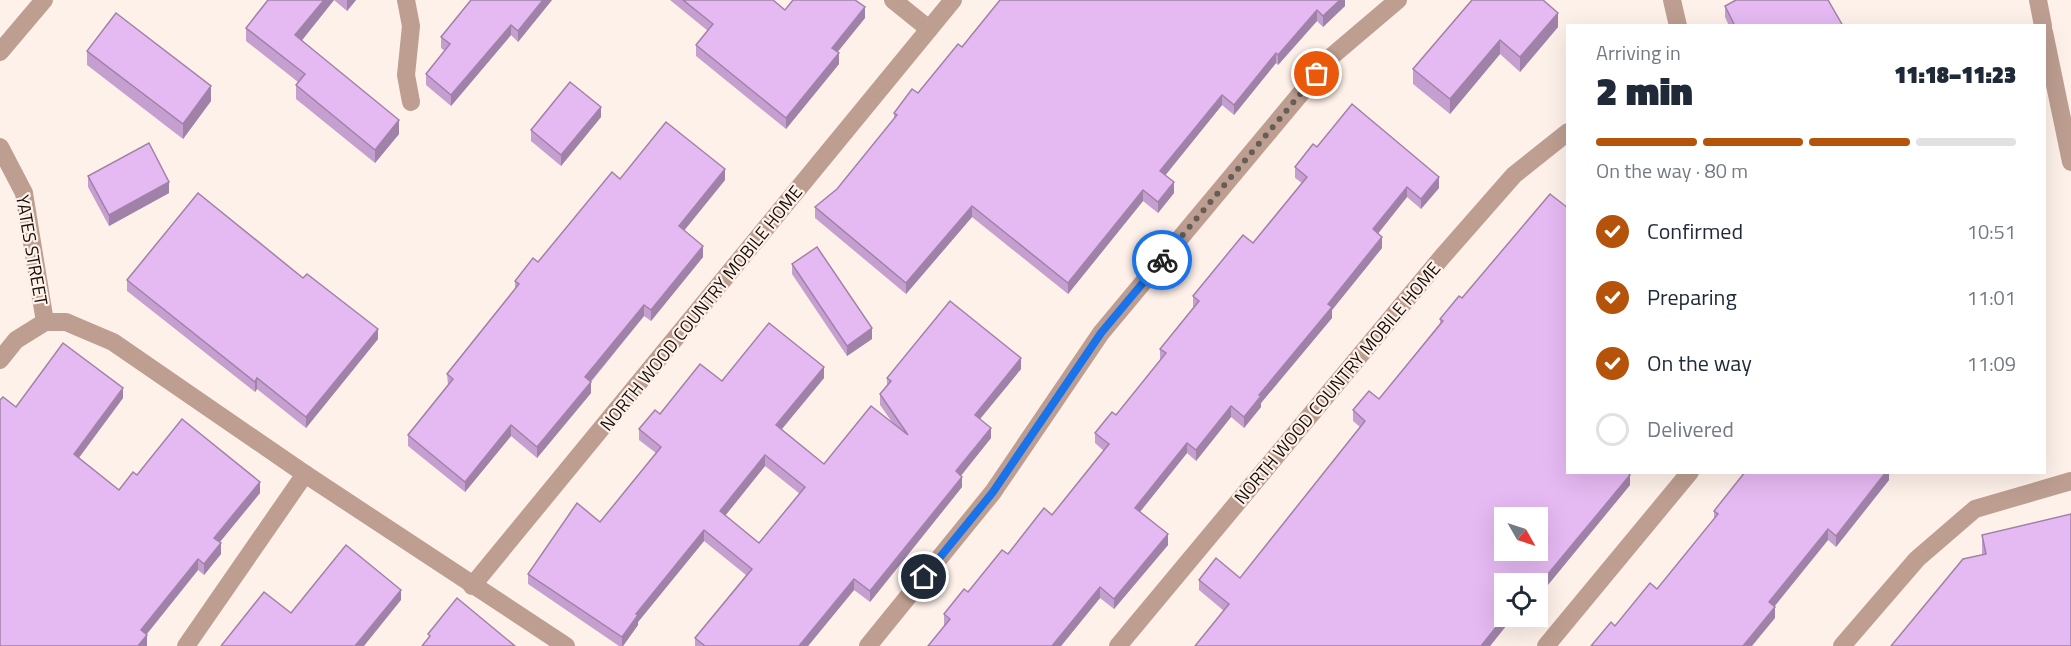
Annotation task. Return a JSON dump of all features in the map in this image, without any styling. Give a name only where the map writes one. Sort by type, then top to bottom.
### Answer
[{"type":"street","points":[[0,52],[44,0]]},
{"type":"street","points":[[406,0],[411,26],[406,75],[411,102]]},
{"type":"street","points":[[893,0],[929,30]]},
{"type":"street","name":"NORTH WOOD COUNTRY MOBILE HOME","points":[[472,586],[953,0]]},
{"type":"street","points":[[868,646],[993,492],[1101,333],[1332,56],[1398,0]]},
{"type":"street","points":[[1672,0],[1678,24]]},
{"type":"street","points":[[2038,0],[2043,24]]},
{"type":"street","points":[[2046,42],[2071,162]]},
{"type":"street","name":"NORTH WOOD COUNTRY MOBILE HOME","points":[[1118,646],[1442,257],[1514,175],[1566,134]]},
{"type":"street","name":"YATES STREET","points":[[0,147],[24,194],[45,322]]},
{"type":"street","points":[[0,360],[16,340],[45,322],[66,322],[112,342],[472,586],[566,646]]},
{"type":"street","points":[[186,646],[305,474]]},
{"type":"street","points":[[1546,646],[1688,474]]},
{"type":"street","points":[[1842,646],[1917,559],[1975,509],[2071,481]]},
{"type":"building","points":[[268,0],[324,0],[295,35],[399,120],[375,150],[296,85],[305,74],[246,28]]},
{"type":"building","points":[[471,0],[543,0],[518,31],[511,25],[451,95],[426,74],[450,44],[441,37]]},
{"type":"building","points":[[683,0],[773,0],[785,10],[793,0],[855,0],[865,7],[832,48],[839,53],[786,118],[696,45],[713,24]]},
{"type":"building","points":[[1000,0],[1340,0],[1323,16],[1317,10],[1278,55],[1276,53],[1234,105],[1222,95],[1160,171],[1174,182],[1158,202],[1143,190],[1068,283],[972,206],[906,283],[815,207],[837,189],[897,115],[894,113],[912,89],[918,93],[958,44],[962,47]]},
{"type":"building","points":[[1472,0],[1543,0],[1558,13],[1520,57],[1500,40],[1450,99],[1413,69]]},
{"type":"building","points":[[1736,0],[1828,0],[1842,24],[1734,24],[1725,6]]},
{"type":"building","points":[[116,13],[211,86],[183,124],[87,51]]},
{"type":"building","points":[[570,82],[601,107],[561,155],[531,130]]},
{"type":"building","points":[[1352,104],[1439,177],[1421,199],[1407,187],[1373,229],[1382,237],[1328,304],[1332,307],[1259,395],[1261,396],[1244,417],[1231,406],[1196,450],[1187,443],[1135,508],[1168,534],[1114,599],[1100,587],[1052,646],[928,646],[950,619],[944,614],[964,589],[968,592],[1002,550],[1008,554],[1044,508],[1052,515],[1109,444],[1095,433],[1112,412],[1116,415],[1166,353],[1160,349],[1199,301],[1193,296],[1243,235],[1253,243],[1307,177],[1295,167],[1313,144],[1317,147]]},
{"type":"building","points":[[666,122],[725,169],[679,226],[703,246],[651,310],[644,305],[585,377],[591,382],[537,447],[511,425],[465,482],[408,435],[453,379],[447,374],[519,284],[515,281],[533,258],[538,262],[612,172],[620,179]]},
{"type":"building","points":[[149,143],[169,182],[109,215],[88,176]]},
{"type":"building","points":[[198,193],[303,278],[307,274],[378,329],[306,417],[257,378],[255,382],[127,280]]},
{"type":"building","points":[[1550,194],[1566,206],[1566,474],[1630,475],[1548,574],[1494,573],[1494,627],[1496,627],[1481,646],[1195,646],[1229,604],[1199,580],[1216,558],[1240,578],[1365,421],[1353,410],[1369,391],[1379,399],[1443,321],[1440,319],[1459,296],[1462,298]]},
{"type":"building","points":[[817,247],[872,328],[847,346],[792,264]]},
{"type":"building","points":[[950,301],[1021,358],[975,415],[991,428],[956,471],[962,477],[870,591],[854,579],[799,646],[705,646],[695,638],[752,569],[704,530],[636,614],[638,615],[622,637],[528,574],[577,503],[600,522],[661,447],[639,429],[655,410],[660,414],[700,364],[722,381],[769,323],[824,367],[776,425],[824,464],[871,406],[908,435],[880,394],[891,381],[887,378]],"holes":[[[765,455],[805,487],[759,543],[720,511]]]},
{"type":"building","points":[[63,343],[123,388],[74,454],[119,490],[133,472],[137,475],[182,419],[260,482],[214,538],[221,543],[204,564],[198,559],[141,630],[147,635],[138,646],[0,646],[0,400],[3,397],[16,407]]},
{"type":"building","points":[[1743,474],[1884,474],[1836,536],[1828,529],[1769,602],[1775,607],[1743,646],[1591,646],[1611,622],[1615,626],[1650,583],[1657,589],[1718,514],[1714,511]]},
{"type":"building","points":[[2071,514],[2071,646],[1891,646],[1963,559],[1986,554],[1982,535]]},
{"type":"building","points":[[346,545],[401,590],[355,646],[221,646],[264,592],[291,613]]},
{"type":"building","points":[[457,598],[515,646],[422,646],[430,636],[428,634]]},
{"type":"way so far","points":[[1162,260],[1317,74]]},
{"type":"route","points":[[924,577],[993,492],[1101,333],[1162,260]]}]
